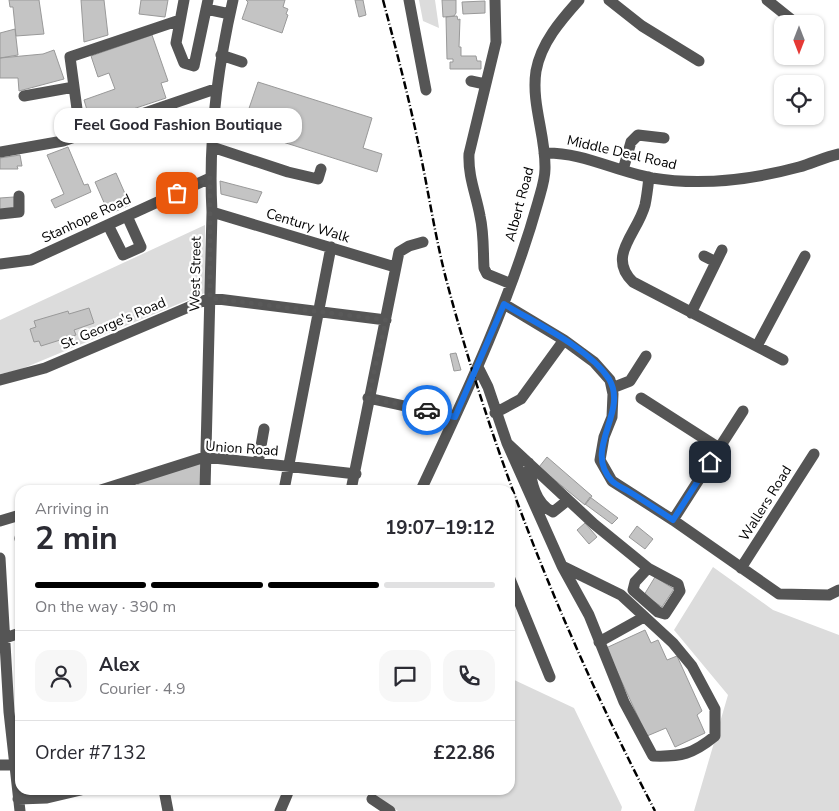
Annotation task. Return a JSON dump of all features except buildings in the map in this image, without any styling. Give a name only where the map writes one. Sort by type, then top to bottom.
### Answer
[{"type":"street","points":[[184,0],[176,43],[184,63],[194,66],[207,4],[230,14]]},
{"type":"street","name":"West Street","points":[[206,485],[212,212],[210,178],[215,89],[233,0]]},
{"type":"street","points":[[410,0],[426,90]]},
{"type":"street","points":[[495,0],[496,42],[469,154],[468,168],[470,183],[481,216],[484,268],[487,274],[495,279],[511,284]]},
{"type":"street","name":"Albert Road","points":[[423,485],[478,367],[511,284],[546,169],[537,105],[536,70],[553,31],[579,0]]},
{"type":"street","points":[[609,0],[642,26],[699,61]]},
{"type":"street","points":[[767,0],[786,15]]},
{"type":"street","points":[[87,133],[77,109],[70,57],[180,20]]},
{"type":"street","points":[[222,56],[242,62]]},
{"type":"street","points":[[471,81],[485,84]]},
{"type":"street","points":[[24,96],[74,87]]},
{"type":"street","points":[[0,152],[44,146],[215,89]]},
{"type":"street","points":[[623,170],[631,142],[638,136],[664,138]]},
{"type":"street","points":[[212,147],[288,172],[318,179],[321,169]]},
{"type":"street","name":"Middle Deal Road","points":[[544,153],[562,152],[649,177],[675,181],[720,182],[799,167],[839,154]]},
{"type":"street","points":[[649,177],[645,206],[621,258],[624,274],[632,282],[783,360]]},
{"type":"street","name":"Stanhope Road","points":[[0,264],[31,260],[210,178]]},
{"type":"street","points":[[0,214],[19,212],[19,196]]},
{"type":"street","name":"Century Walk","points":[[212,212],[395,267]]},
{"type":"street","points":[[108,225],[123,255],[141,247],[127,216]]},
{"type":"street","points":[[353,485],[368,398],[399,252],[409,246],[423,242]]},
{"type":"street","points":[[285,485],[331,247]]},
{"type":"street","points":[[691,313],[722,250]]},
{"type":"street","points":[[704,256],[716,262]]},
{"type":"street","points":[[756,346],[805,256]]},
{"type":"street","name":"St. George's Road","points":[[0,380],[45,368],[210,298],[386,320]]},
{"type":"street","points":[[504,304],[564,340],[594,362],[610,380],[612,388],[612,417],[604,437],[600,460],[612,481],[673,520],[779,594],[829,595],[839,590]]},
{"type":"street","points":[[495,413],[521,399],[564,340]]},
{"type":"street","points":[[612,388],[630,381],[646,356]]},
{"type":"street","points":[[478,367],[488,387],[495,413],[507,443],[562,566],[589,616],[624,702],[653,756],[678,757],[701,748],[715,736],[715,708],[692,666],[673,643],[621,596],[562,566]]},
{"type":"street","points":[[368,398],[455,417]]},
{"type":"street","points":[[641,398],[719,448]]},
{"type":"street","points":[[673,520],[743,411]]},
{"type":"street","points":[[258,463],[264,429]]},
{"type":"street","points":[[507,443],[568,500],[648,568]]},
{"type":"street","name":"Wallers Road","points":[[741,568],[814,454]]},
{"type":"street","name":"Union Road","points":[[117,485],[205,457],[356,474]]},
{"type":"street","points":[[529,463],[531,487],[548,510],[553,512],[568,500]]},
{"type":"street","points":[[0,522],[15,517]]},
{"type":"street","points":[[0,558],[5,638],[3,658],[4,705],[15,765],[0,765]]},
{"type":"street","points":[[515,591],[550,677]]},
{"type":"street","points":[[599,642],[644,616]]},
{"type":"street","points":[[5,638],[15,635]]},
{"type":"street","points":[[19,805],[60,795]]},
{"type":"street","points":[[165,795],[168,811]]},
{"type":"street","points":[[280,811],[286,795]]},
{"type":"street","points":[[372,799],[390,811]]},
{"type":"shaded area","points":[[419,0],[435,0],[439,28],[423,21]]},
{"type":"shaded area","points":[[205,225],[205,293],[19,370],[0,374],[0,320]]},
{"type":"shaded area","points":[[713,567],[773,610],[839,635],[839,811],[694,811],[728,695],[674,630]]},
{"type":"shaded area","points":[[515,680],[574,708],[622,807],[621,811],[398,811],[376,795],[515,795]]},
{"type":"railway","points":[[383,0],[411,110],[444,272],[468,358],[511,485]]},
{"type":"railway","points":[[515,496],[538,556],[593,685],[655,811]]},
{"type":"way so far","points":[[177,193],[210,178],[212,212],[210,298],[386,320],[368,398],[427,410]]},
{"type":"place","name":"Feel Good Fashion Boutique","points":[[177,193]]},
{"type":"route","points":[[427,410],[455,417],[504,304],[564,340],[594,362],[610,380],[613,394],[612,417],[604,437],[600,460],[612,481],[673,520],[710,462]]}]
